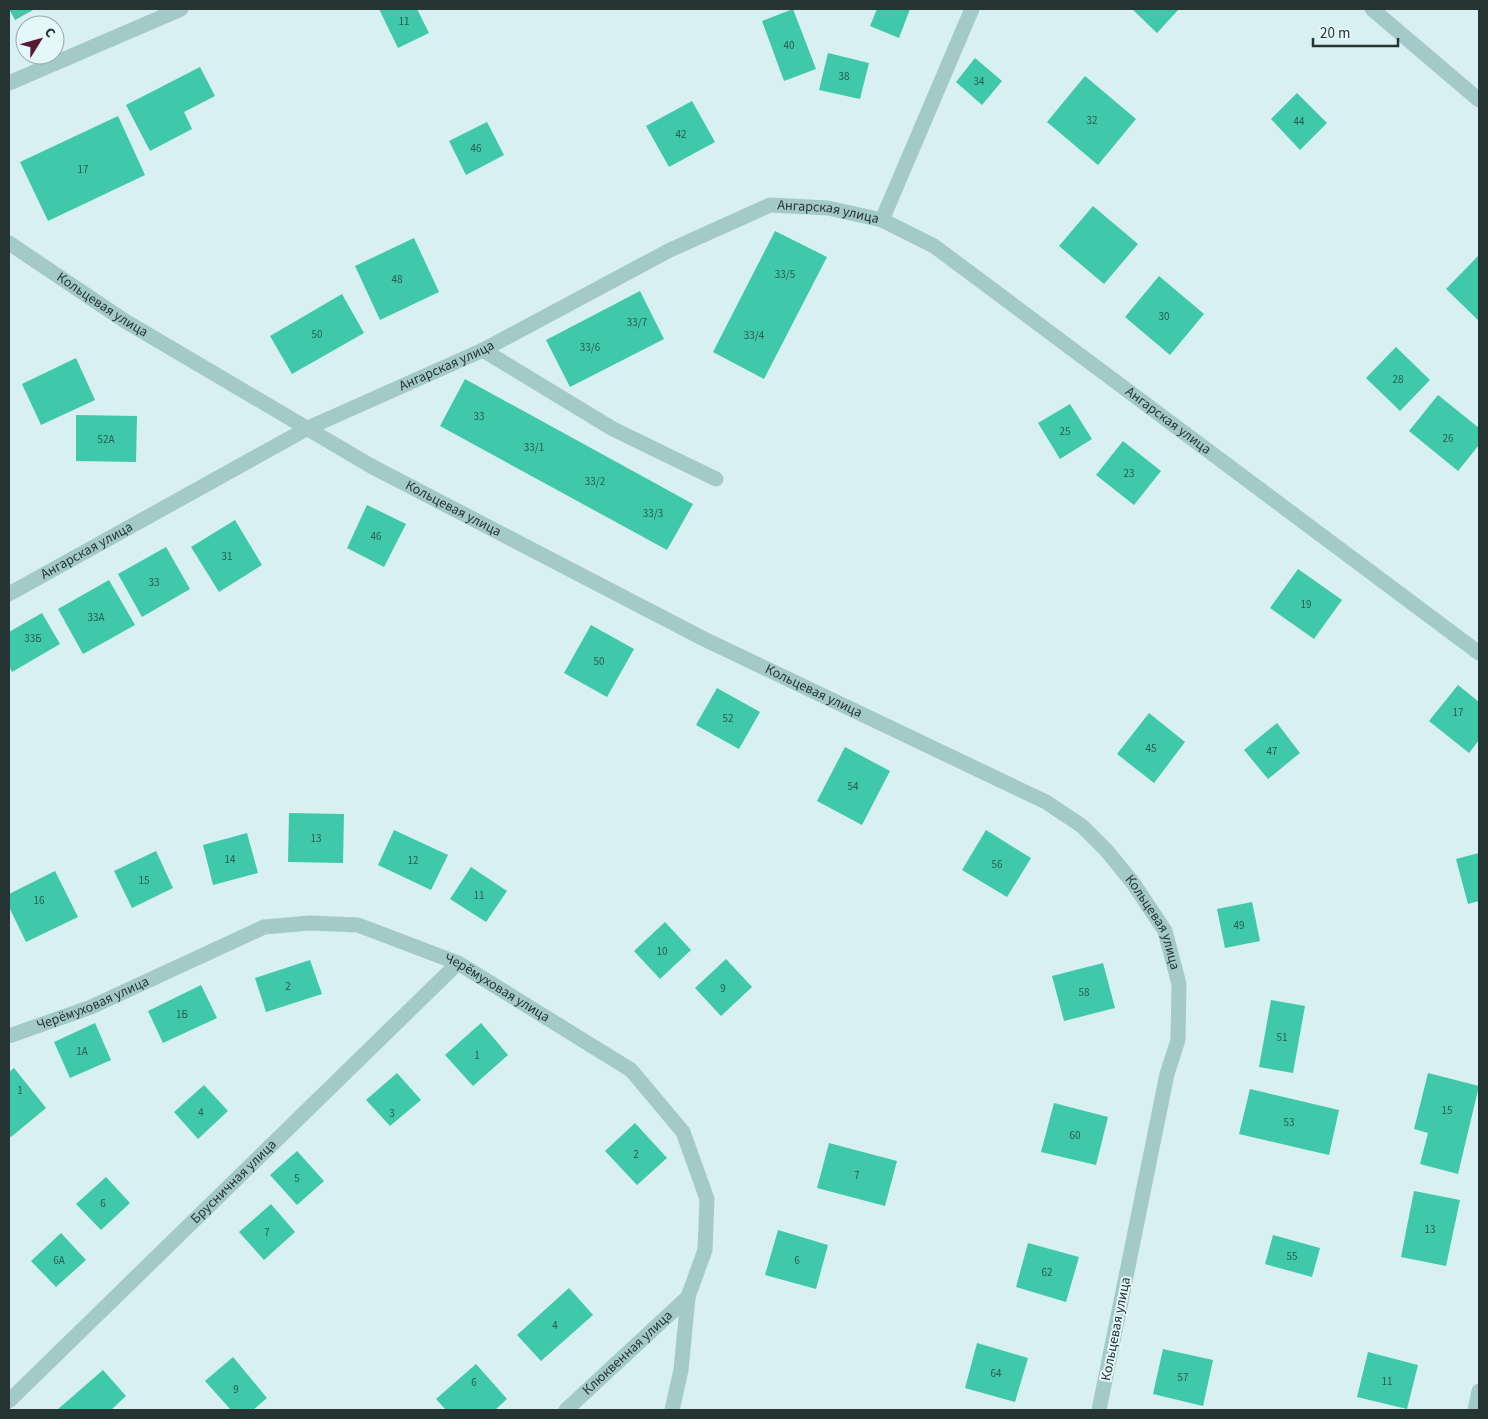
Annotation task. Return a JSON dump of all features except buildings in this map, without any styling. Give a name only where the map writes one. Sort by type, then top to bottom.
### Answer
[{"type":"street","points":[[9,83],[181,9]]},
{"type":"street","points":[[882,220],[972,9]]},
{"type":"street","points":[[1372,9],[1479,100]]},
{"type":"street","name":"Ангарская улица","points":[[9,594],[308,428],[483,350],[670,250],[770,205],[828,208],[882,220],[934,246],[1479,653]]},
{"type":"street","name":"Кольцевая улица","points":[[9,243],[125,321],[371,466],[704,638],[1046,802],[1082,826],[1106,851],[1133,883],[1165,931],[1179,984],[1178,1040],[1167,1074],[1100,1410]]},
{"type":"street","points":[[483,350],[613,429],[716,478]]},
{"type":"street","name":"Черёмуховая улица","points":[[9,1036],[91,1007],[264,927],[310,923],[358,925],[458,963],[631,1070],[683,1132],[706,1199],[705,1250],[688,1297],[681,1370],[672,1410]]},
{"type":"street","name":"Брусничная улица","points":[[9,1400],[458,963]]},
{"type":"street","name":"Клюквенная улица","points":[[566,1410],[688,1297]]},
{"type":"street","points":[[1476,1410],[1479,1391]]}]
